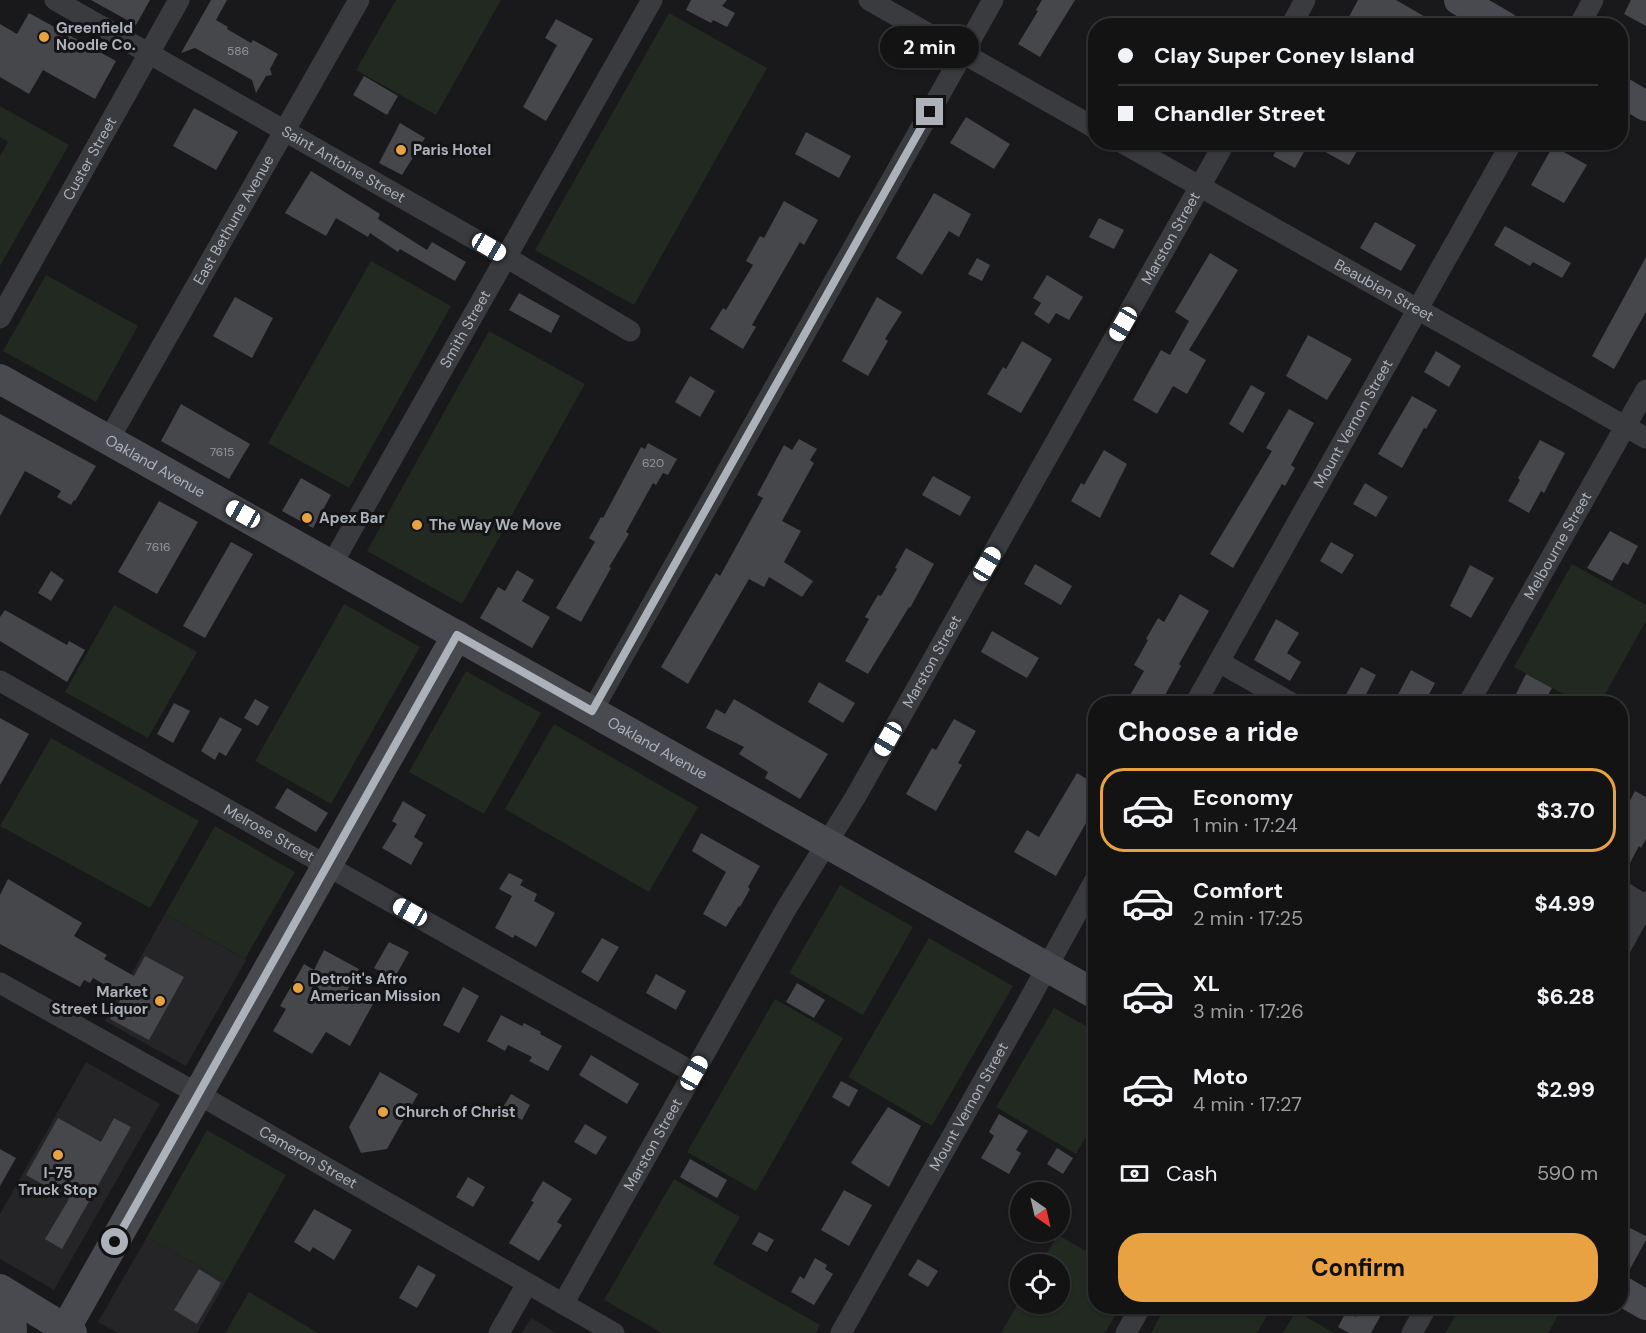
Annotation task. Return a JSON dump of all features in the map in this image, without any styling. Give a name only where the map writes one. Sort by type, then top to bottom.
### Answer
[{"type":"street","name":"Saint Antoine Street","points":[[55,0],[506,257],[630,331]]},
{"type":"street","name":"Custer Street","points":[[0,318],[179,0]]},
{"type":"street","name":"East Bethune Avenue","points":[[109,439],[359,0]]},
{"type":"street","name":"Smith Street","points":[[332,564],[652,0]]},
{"type":"street","points":[[869,0],[1088,124]]},
{"type":"street","points":[[592,711],[993,0]]},
{"type":"street","points":[[1295,18],[1305,0]]},
{"type":"street","points":[[1459,0],[1490,18]]},
{"type":"street","points":[[1583,18],[1593,0]]},
{"type":"street","points":[[1628,96],[1646,106]]},
{"type":"street","name":"Beaubien Street","points":[[1135,150],[1646,438]]},
{"type":"street","name":"Marston Street","points":[[563,1304],[786,909],[856,796],[1221,150]]},
{"type":"street","name":"Mount Vernon Street","points":[[1200,696],[1507,150]]},
{"type":"street","name":"Oakland Avenue","points":[[0,379],[1088,990]]},
{"type":"street","name":"Melbourne Street","points":[[1473,696],[1646,390]]},
{"type":"street","points":[[0,1289],[67,1332],[198,1094],[457,635]]},
{"type":"street","points":[[1219,662],[1279,696]]},
{"type":"street","name":"Melrose Street","points":[[0,681],[694,1073]]},
{"type":"street","name":"Mount Vernon Street","points":[[841,1333],[1088,893]]},
{"type":"street","points":[[1628,894],[1645,904],[1628,935]]},
{"type":"street","name":"Cameron Street","points":[[0,983],[614,1333]]},
{"type":"street","points":[[499,1333],[527,1284]]},
{"type":"street","points":[[0,1295],[6,1302],[12,1322],[12,1333]]},
{"type":"street","points":[[1628,1295],[1646,1305]]},
{"type":"street","points":[[1126,1333],[1137,1314]]},
{"type":"street","points":[[1412,1333],[1423,1314]]},
{"type":"shaded area","points":[[396,0],[501,0],[436,115],[356,70]]},
{"type":"shaded area","points":[[669,13],[767,68],[634,305],[535,250]]},
{"type":"shaded area","points":[[0,106],[69,145],[0,266],[0,156],[8,142],[0,137]]},
{"type":"shaded area","points":[[371,261],[451,306],[349,488],[268,443]]},
{"type":"shaded area","points":[[46,275],[138,326],[96,402],[3,351]]},
{"type":"shaded area","points":[[489,331],[585,384],[462,604],[367,551]]},
{"type":"shaded area","points":[[1572,564],[1646,605],[1646,621],[1604,696],[1567,696],[1514,667]]},
{"type":"shaded area","points":[[344,604],[420,647],[331,804],[255,761]]},
{"type":"shaded area","points":[[114,605],[197,652],[148,738],[65,692]]},
{"type":"shaded area","points":[[466,671],[541,713],[484,814],[409,772]]},
{"type":"shaded area","points":[[554,724],[698,807],[649,892],[505,809]]},
{"type":"shaded area","points":[[51,738],[199,821],[150,908],[0,826]]},
{"type":"shaded area","points":[[215,826],[295,872],[245,959],[165,914]]},
{"type":"shaded area","points":[[840,885],[913,927],[863,1015],[789,973]]},
{"type":"shaded area","points":[[165,914],[246,960],[186,1066],[105,1021]]},
{"type":"shaded area","points":[[929,938],[1013,986],[932,1126],[848,1077]]},
{"type":"shaded area","points":[[775,999],[843,1038],[756,1191],[687,1152]]},
{"type":"shaded area","points":[[1054,1008],[1088,1027],[1088,1133],[1076,1154],[996,1107]]},
{"type":"shaded area","points":[[86,1062],[160,1104],[54,1290],[0,1259],[0,1214]]},
{"type":"shaded area","points":[[207,1130],[286,1175],[226,1281],[147,1237]]},
{"type":"shaded area","points":[[674,1179],[740,1217],[713,1264],[820,1325],[816,1333],[662,1333],[604,1300]]},
{"type":"shaded area","points":[[147,1237],[226,1281],[197,1333],[118,1333],[98,1322]]},
{"type":"shaded area","points":[[1054,1242],[1070,1242],[1088,1252],[1088,1314],[1116,1314],[1105,1333],[1001,1333],[1012,1314],[1070,1314],[1070,1254],[1046,1254]]},
{"type":"shaded area","points":[[249,1292],[318,1333],[225,1333]]},
{"type":"shaded area","points":[[1161,1314],[1268,1314],[1257,1333],[1151,1333]]},
{"type":"shaded area","points":[[1294,1314],[1301,1314],[1334,1333],[1283,1333]]},
{"type":"shaded area","points":[[1456,1314],[1559,1314],[1548,1333],[1445,1333]]},
{"type":"shaded area","points":[[531,1318],[556,1333],[522,1333]]},
{"type":"building","points":[[91,0],[150,0],[136,25]]},
{"type":"building","points":[[211,0],[227,0],[216,20],[228,27],[227,29],[251,43],[253,40],[278,54],[270,69],[272,75],[266,76],[256,93],[252,80],[195,48],[181,53]]},
{"type":"building","points":[[691,0],[727,0],[722,6],[735,13],[727,27],[713,20],[711,23],[686,10]]},
{"type":"building","points":[[1042,0],[1075,0],[1040,57],[1018,44]]},
{"type":"building","points":[[1358,0],[1396,0],[1427,18],[1348,18]]},
{"type":"building","points":[[1631,0],[1646,0],[1646,26],[1624,14]]},
{"type":"building","name":"Greenfield Noodle Co.","points":[[29,13],[116,61],[95,99],[43,70],[29,94],[0,77],[0,24],[17,34]]},
{"type":"building","points":[[556,19],[593,39],[546,121],[523,107],[557,45],[545,38]]},
{"type":"building","points":[[364,76],[398,96],[387,115],[353,95]]},
{"type":"building","points":[[194,108],[238,132],[216,170],[173,146]]},
{"type":"building","points":[[966,117],[1010,144],[994,169],[950,143]]},
{"type":"building","name":"Paris Hotel","points":[[400,123],[425,138],[402,175],[379,163]]},
{"type":"building","points":[[806,132],[851,156],[839,178],[795,154]]},
{"type":"building","points":[[1276,150],[1305,150],[1295,168],[1273,156]]},
{"type":"building","points":[[1322,150],[1355,150],[1357,151],[1349,165]]},
{"type":"building","points":[[1551,150],[1560,150],[1587,165],[1564,203],[1531,185]]},
{"type":"building","points":[[311,171],[380,214],[378,219],[427,250],[432,242],[466,262],[455,281],[400,249],[398,252],[370,233],[368,237],[336,218],[326,236],[285,213]]},
{"type":"building","points":[[934,193],[971,214],[959,237],[949,231],[922,275],[896,258]]},
{"type":"building","points":[[784,201],[818,220],[804,245],[800,242],[752,325],[756,327],[743,349],[710,329],[723,308],[726,310],[753,265],[746,261],[760,236],[764,238]]},
{"type":"building","points":[[1099,218],[1124,230],[1114,249],[1089,237]]},
{"type":"building","points":[[1375,222],[1416,245],[1401,271],[1360,248]]},
{"type":"building","points":[[1505,226],[1571,263],[1562,278],[1533,262],[1530,266],[1494,245]]},
{"type":"building","points":[[1210,253],[1238,270],[1189,350],[1206,360],[1187,394],[1173,386],[1157,414],[1133,400],[1161,350],[1170,355],[1189,321],[1175,312]]},
{"type":"building","points":[[1646,257],[1646,312],[1614,369],[1592,356]]},
{"type":"building","points":[[977,258],[990,265],[982,281],[968,274]]},
{"type":"building","points":[[1047,275],[1083,297],[1069,320],[1056,313],[1049,324],[1034,314],[1041,303],[1033,298]]},
{"type":"building","points":[[519,293],[560,316],[551,333],[509,310]]},
{"type":"building","points":[[235,297],[273,318],[252,358],[213,336]]},
{"type":"building","points":[[877,297],[902,312],[885,339],[888,341],[868,376],[842,361]]},
{"type":"building","points":[[1308,335],[1352,359],[1327,400],[1286,376]]},
{"type":"building","points":[[1022,341],[1052,359],[1021,413],[987,394],[1003,367],[1006,369]]},
{"type":"building","points":[[1436,351],[1461,366],[1449,387],[1424,372]]},
{"type":"building","points":[[690,376],[715,391],[700,417],[675,402]]},
{"type":"building","points":[[1251,385],[1265,393],[1243,433],[1229,424]]},
{"type":"building","points":[[1412,396],[1437,410],[1426,429],[1424,428],[1402,468],[1378,454]]},
{"type":"building","points":[[181,404],[250,444],[229,479],[161,441]]},
{"type":"building","points":[[1289,409],[1314,423],[1291,465],[1295,468],[1285,486],[1282,484],[1233,568],[1210,554],[1272,451],[1266,448]]},
{"type":"building","points":[[0,414],[96,466],[71,505],[57,497],[61,491],[25,471],[0,516]]},
{"type":"building","points":[[799,439],[817,449],[810,460],[814,463],[782,521],[801,531],[784,562],[813,581],[802,597],[769,577],[764,587],[749,579],[688,684],[661,667],[716,573],[720,576],[763,498],[757,495],[784,445],[792,450]]},
{"type":"building","points":[[1540,440],[1565,453],[1544,493],[1541,491],[1529,513],[1508,501],[1520,480],[1518,478]]},
{"type":"building","points":[[648,443],[677,459],[668,475],[663,473],[656,485],[653,483],[626,532],[629,534],[581,622],[556,608],[595,542],[589,538],[601,517],[603,518],[641,447],[645,449]]},
{"type":"building","points":[[1104,450],[1127,464],[1100,518],[1071,501],[1081,483],[1084,485]]},
{"type":"building","points":[[933,476],[971,497],[960,516],[922,495]]},
{"type":"building","points":[[301,478],[331,495],[313,528],[282,511]]},
{"type":"building","points":[[1365,483],[1388,497],[1376,517],[1353,504]]},
{"type":"building","points":[[159,501],[198,522],[157,594],[118,572]]},
{"type":"building","points":[[1610,531],[1638,546],[1628,565],[1623,562],[1612,581],[1587,568]]},
{"type":"building","points":[[231,542],[253,554],[205,638],[183,626]]},
{"type":"building","points":[[1331,542],[1354,555],[1342,574],[1320,561]]},
{"type":"building","points":[[906,548],[934,564],[910,608],[868,674],[845,661],[869,619],[865,617],[878,595],[881,596]]},
{"type":"building","points":[[1035,564],[1072,586],[1061,605],[1024,584]]},
{"type":"building","points":[[1470,565],[1494,578],[1471,618],[1450,606]]},
{"type":"building","points":[[517,570],[534,580],[522,601],[550,617],[532,648],[480,618],[498,587],[505,591]]},
{"type":"building","points":[[51,571],[64,580],[51,601],[38,593]]},
{"type":"building","points":[[1180,594],[1209,611],[1179,664],[1181,666],[1164,696],[1130,696],[1144,671],[1134,665],[1148,640],[1146,639],[1158,618],[1164,622]]},
{"type":"building","points":[[5,610],[67,645],[69,641],[85,650],[67,682],[0,641],[0,617]]},
{"type":"building","points":[[1276,619],[1299,633],[1287,653],[1301,662],[1290,681],[1254,660]]},
{"type":"building","points":[[992,631],[1039,658],[1027,678],[981,652]]},
{"type":"building","points":[[1361,667],[1376,675],[1365,696],[1345,696]]},
{"type":"building","points":[[1411,670],[1435,683],[1428,696],[1397,696]]},
{"type":"building","points":[[1526,674],[1552,688],[1548,696],[1519,696],[1516,694]]},
{"type":"building","points":[[819,682],[855,703],[843,723],[808,702]]},
{"type":"building","points":[[255,699],[269,707],[258,726],[244,718]]},
{"type":"building","points":[[734,699],[828,754],[800,799],[765,778],[768,772],[739,754],[744,747],[706,728],[716,709],[725,714]]},
{"type":"building","points":[[174,703],[190,711],[173,743],[157,734]]},
{"type":"building","points":[[220,717],[242,729],[226,756],[219,752],[215,760],[201,751]]},
{"type":"building","points":[[0,718],[29,734],[0,785]]},
{"type":"building","points":[[954,719],[976,731],[958,763],[962,765],[936,811],[906,794],[932,748],[936,750]]},
{"type":"building","points":[[1077,773],[1088,780],[1088,819],[1056,876],[1014,852],[1027,830],[1039,837]]},
{"type":"building","points":[[287,788],[328,813],[316,832],[275,808]]},
{"type":"building","points":[[1635,791],[1646,797],[1646,839],[1641,848],[1639,846],[1628,867],[1628,804]]},
{"type":"building","points":[[403,801],[426,815],[414,837],[423,843],[411,865],[382,848],[397,824],[392,821]]},
{"type":"building","points":[[701,833],[760,866],[740,907],[726,927],[703,914],[726,872],[692,851]]},
{"type":"building","points":[[509,873],[523,880],[520,885],[537,894],[534,901],[555,913],[536,947],[515,935],[513,938],[495,928],[512,896],[499,889]]},
{"type":"building","points":[[8,879],[82,923],[74,936],[107,955],[104,959],[134,976],[145,956],[184,977],[149,1040],[110,1019],[123,995],[93,978],[90,983],[84,980],[80,987],[0,944],[0,895]]},
{"type":"building","points":[[602,938],[619,947],[598,982],[581,972]]},
{"type":"building","points":[[389,942],[409,952],[394,979],[374,968]]},
{"type":"building","points":[[324,950],[359,969],[348,989],[373,1004],[350,1046],[326,1032],[312,1054],[273,1031],[286,1009],[280,1006],[304,964],[314,970]]},
{"type":"building","points":[[656,974],[686,991],[676,1010],[646,993]]},
{"type":"building","points":[[797,983],[825,1000],[814,1018],[786,1002]]},
{"type":"building","points":[[463,987],[479,996],[459,1033],[443,1025]]},
{"type":"building","points":[[501,1015],[522,1026],[524,1023],[562,1046],[548,1071],[529,1061],[532,1057],[508,1045],[505,1051],[487,1041]]},
{"type":"building","points":[[591,1055],[639,1084],[627,1104],[579,1075]]},
{"type":"building","name":"Church of Christ","points":[[380,1072],[418,1094],[387,1149],[361,1153],[349,1127]]},
{"type":"building","points":[[841,1081],[858,1090],[849,1107],[832,1097]]},
{"type":"building","points":[[511,1094],[530,1105],[522,1120],[502,1109]]},
{"type":"building","points":[[888,1107],[921,1126],[889,1187],[851,1163]]},
{"type":"building","points":[[999,1114],[1028,1131],[1016,1150],[1021,1153],[1009,1174],[981,1158],[994,1136],[989,1132]]},
{"type":"building","points":[[58,1118],[101,1142],[114,1118],[131,1127],[62,1249],[45,1239],[69,1199],[26,1175]]},
{"type":"building","points":[[585,1124],[607,1137],[596,1155],[574,1142]]},
{"type":"building","points":[[1057,1148],[1073,1158],[1063,1174],[1047,1164]]},
{"type":"building","points":[[0,1149],[16,1158],[0,1186]]},
{"type":"building","points":[[690,1159],[727,1180],[717,1198],[680,1177]]},
{"type":"building","points":[[468,1177],[485,1187],[473,1207],[456,1197]]},
{"type":"building","points":[[543,1181],[572,1199],[557,1222],[562,1225],[539,1261],[509,1243],[534,1202],[531,1201]]},
{"type":"building","points":[[844,1190],[872,1205],[849,1246],[821,1230]]},
{"type":"building","points":[[314,1209],[352,1230],[334,1260],[313,1247],[310,1252],[294,1242]]},
{"type":"building","points":[[1628,1227],[1646,1236],[1630,1269],[1628,1268]]},
{"type":"building","points":[[759,1232],[774,1240],[767,1252],[752,1244]]},
{"type":"building","points":[[815,1258],[827,1265],[825,1269],[833,1274],[814,1305],[791,1292],[800,1276],[804,1279]]},
{"type":"building","points":[[918,1259],[938,1271],[928,1287],[908,1275]]},
{"type":"building","points":[[418,1265],[436,1275],[417,1308],[399,1298]]},
{"type":"building","points":[[199,1269],[221,1283],[197,1324],[174,1310]]},
{"type":"building","points":[[1345,1314],[1356,1317],[1357,1314],[1382,1314],[1371,1333],[1349,1333],[1338,1327]]},
{"type":"place","name":"Greenfield Noodle Co.","points":[[44,37]]},
{"type":"place","name":"Paris Hotel","points":[[401,150]]},
{"type":"place","name":"Apex Bar","points":[[307,518]]},
{"type":"place","name":"The Way We Move","points":[[417,525]]},
{"type":"place","name":"Detroit's Afro American Mission","points":[[298,988]]},
{"type":"place","name":"Market Street Liquor","points":[[160,1001]]},
{"type":"place","name":"Church of Christ","points":[[383,1112]]},
{"type":"place","name":"I-75 Truck Stop","points":[[58,1155]]},
{"type":"route","points":[[115,1242],[457,635],[592,711],[930,112]]}]
